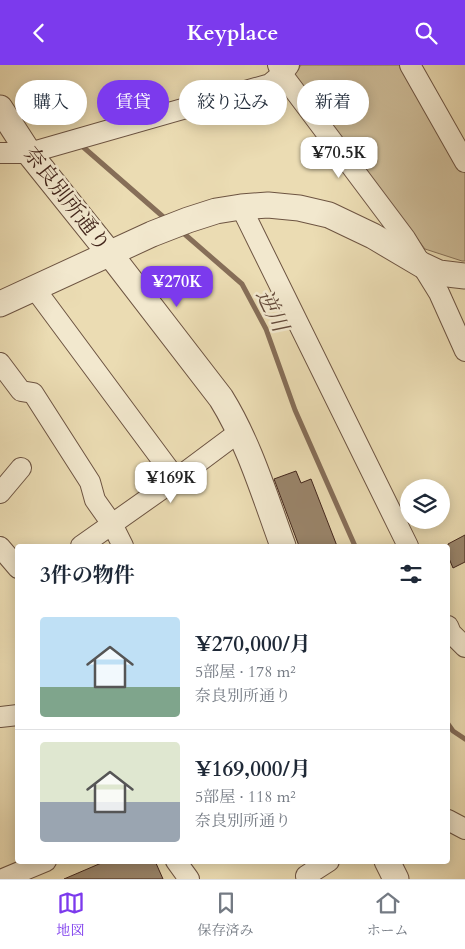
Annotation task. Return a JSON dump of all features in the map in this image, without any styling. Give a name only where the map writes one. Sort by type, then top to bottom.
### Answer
[{"type":"street","points":[[410,65],[465,161]]},
{"type":"street","points":[[0,153],[29,153],[270,84],[283,68],[405,238],[439,293],[465,351]]},
{"type":"street","name":"奈良別所通り","points":[[0,108],[29,153],[221,398],[230,413],[251,460],[282,544]]},
{"type":"street","points":[[0,304],[186,221],[216,211],[268,205],[299,208],[329,215],[373,236],[439,273],[465,276]]},
{"type":"street","points":[[241,207],[407,544]]},
{"type":"street","points":[[35,289],[176,479]]},
{"type":"street","points":[[0,363],[21,391],[33,393],[90,482],[95,500],[112,524],[122,544]]},
{"type":"street","points":[[84,544],[239,432]]},
{"type":"street","points":[[0,493],[21,468]]},
{"type":"street","points":[[0,717],[15,715]]},
{"type":"street","points":[[450,821],[465,829]]},
{"type":"street","points":[[3,879],[39,864]]},
{"type":"street","points":[[178,864],[189,879]]},
{"type":"street","points":[[306,876],[324,864]]},
{"type":"street","points":[[388,864],[396,879]]},
{"type":"shaded area","points":[[301,65],[404,65],[465,172],[465,261],[425,249],[332,125],[369,125],[369,80],[298,80],[294,75]]},
{"type":"building","points":[[296,471],[301,483],[311,479],[336,544],[298,544],[274,479]]},
{"type":"building","points":[[465,535],[465,562],[453,568],[450,561],[450,544],[448,544]]},
{"type":"building","points":[[99,864],[156,864],[163,879],[64,879]]},
{"type":"waterway","name":"逆川","points":[[82,146],[168,221]]},
{"type":"waterway","name":"逆川","points":[[181,231],[242,284],[266,329],[295,410],[354,544]]},
{"type":"waterway","name":"逆川","points":[[450,727],[465,739]]}]
